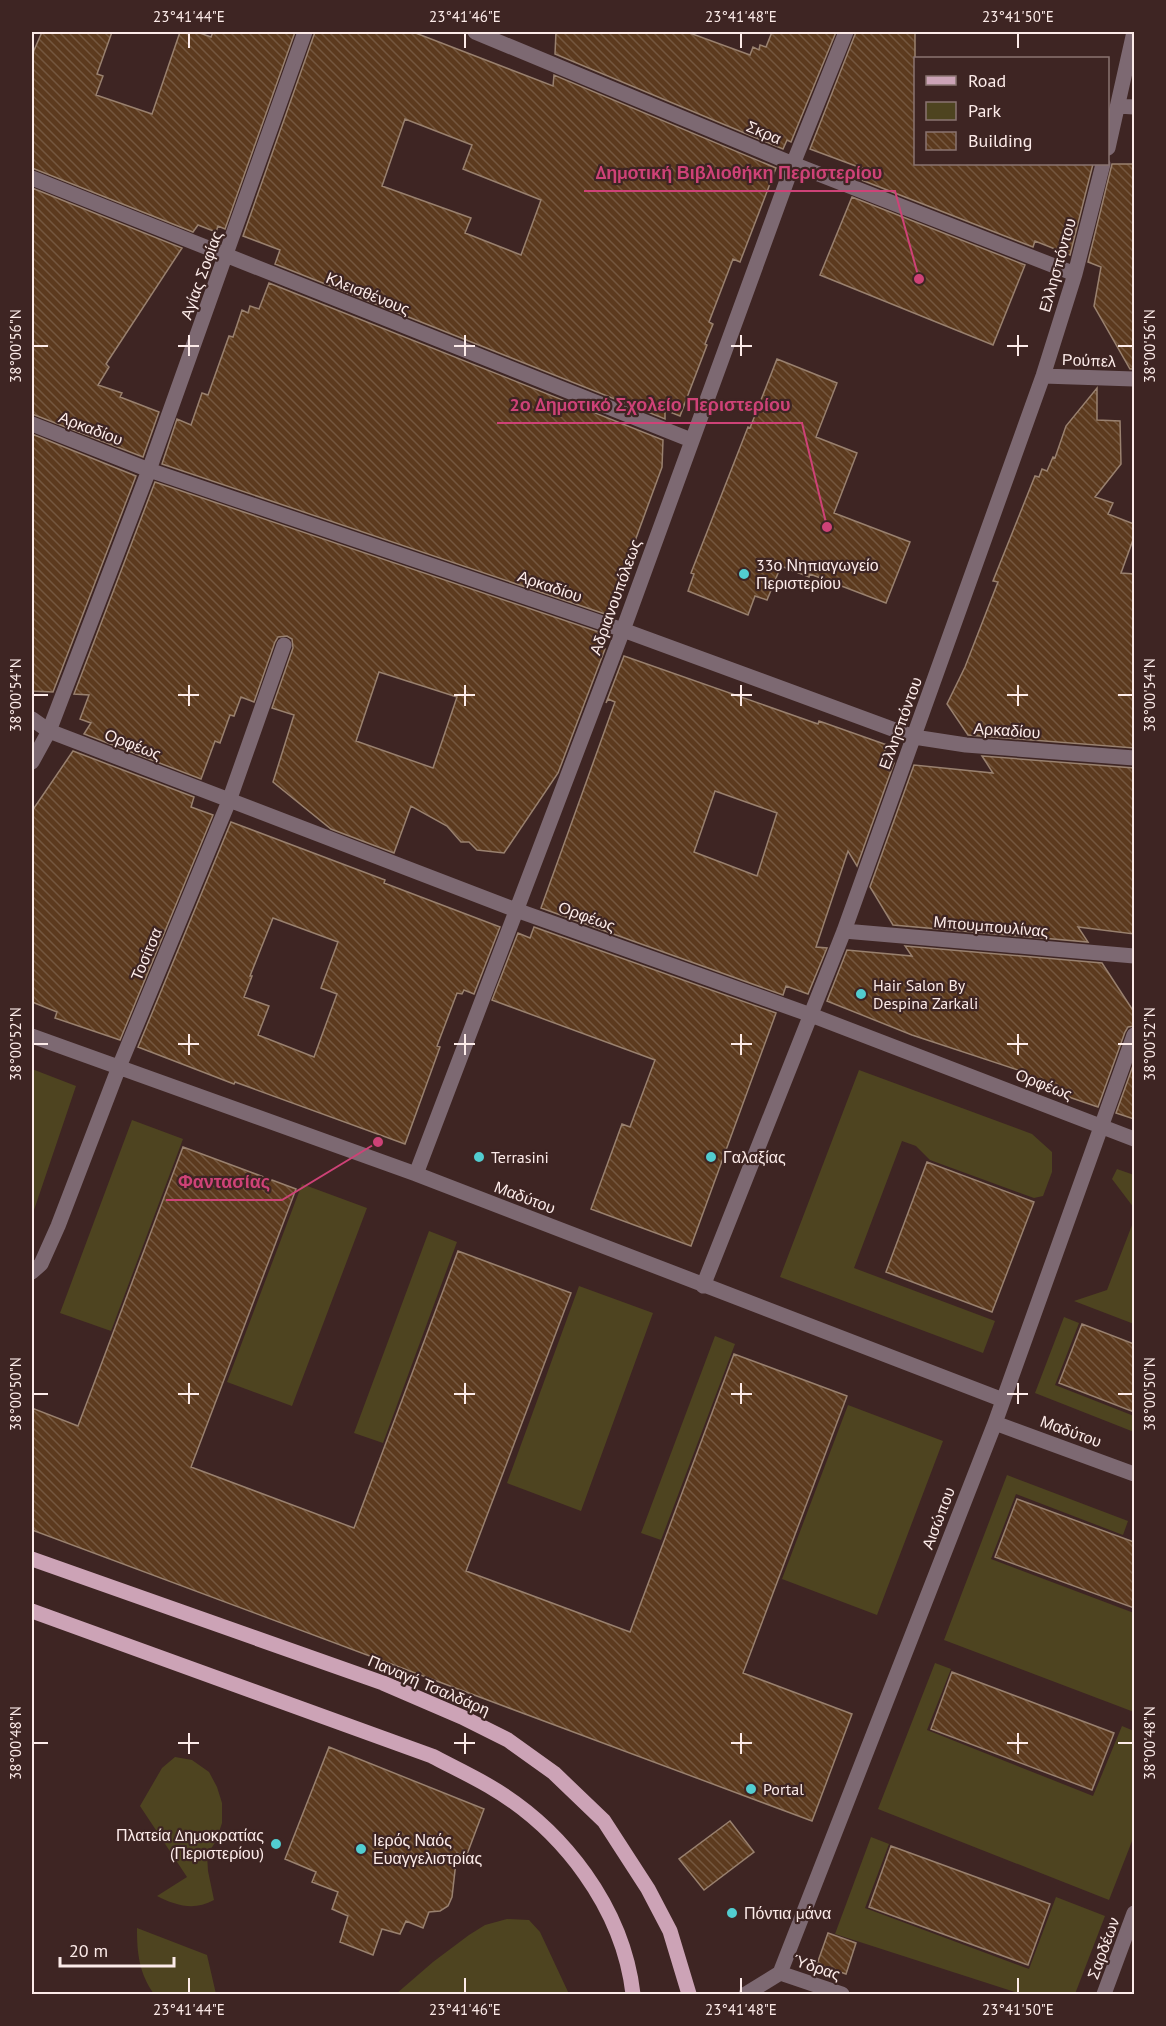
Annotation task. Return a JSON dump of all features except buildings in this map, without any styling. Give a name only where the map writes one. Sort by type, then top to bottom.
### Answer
[{"type":"main road","name":"Παναγή Τσαλδάρη","points":[[32,1559],[383,1683],[462,1717],[508,1740],[554,1773],[610,1830],[648,1888],[670,1931],[689,1995]]},
{"type":"main road","points":[[32,1611],[432,1756],[490,1787],[529,1814],[570,1852],[603,1902],[624,1948],[633,1995]]},
{"type":"street","name":"Αγίας Σοφίας","points":[[32,762],[50,731],[149,470],[227,256],[304,32]]},
{"type":"street","name":"Σκρα","points":[[475,32],[793,164],[1075,274]]},
{"type":"street","name":"Αδριανουπόλεως","points":[[416,1174],[623,630],[793,164],[846,32]]},
{"type":"street","points":[[1109,140],[1134,32]]},
{"type":"street","points":[[1118,106],[1134,106]]},
{"type":"street","name":"Ελλησπόντου","points":[[703,1286],[844,931],[1043,376],[1075,274],[1103,165]]},
{"type":"street","name":"Κλεισθένους","points":[[32,178],[691,440]]},
{"type":"street","name":"Ρούπελ","points":[[1043,376],[1134,379]]},
{"type":"street","name":"Αρκαδίου","points":[[32,424],[149,470],[623,630],[914,736],[966,745],[1134,758]]},
{"type":"street","name":"Τοσίτσα","points":[[32,1272],[40,1264],[58,1226],[119,1067],[229,801],[284,645]]},
{"type":"street","name":"Ορφέως","points":[[32,719],[50,731],[229,801],[516,910],[811,1015],[1134,1139]]},
{"type":"street","name":"Μπουμπουλίνας","points":[[844,931],[1134,956]]},
{"type":"street","name":"Αισώπου","points":[[780,1973],[995,1423],[1134,1035]]},
{"type":"street","name":"Μαδύτου","points":[[32,1036],[416,1174],[1003,1400]]},
{"type":"street","name":"Μαδύτου","points":[[995,1423],[1134,1474]]},
{"type":"street","name":"Σαρδέων","points":[[1104,1995],[1134,1913]]},
{"type":"street","points":[[746,1995],[780,1973]]},
{"type":"street","name":"Ύδρας","points":[[780,1973],[842,1995]]},
{"type":"green space","points":[[32,1069],[76,1086],[32,1216]]},
{"type":"green space","points":[[859,1070],[1032,1134],[1052,1152],[1052,1172],[1043,1196],[1034,1198],[930,1160],[916,1146],[902,1141],[854,1268],[995,1321],[983,1353],[780,1277]]},
{"type":"green space","points":[[132,1120],[183,1139],[111,1331],[60,1313]]},
{"type":"green space","points":[[1117,1169],[1134,1175],[1134,1208],[1112,1179]]},
{"type":"green space","points":[[302,1184],[367,1208],[292,1406],[227,1382]]},
{"type":"green space","points":[[1134,1220],[1134,1324],[1074,1301],[1107,1290]]},
{"type":"green space","points":[[429,1231],[457,1242],[383,1443],[354,1433]]},
{"type":"green space","points":[[579,1286],[653,1313],[581,1511],[507,1483]]},
{"type":"green space","points":[[1064,1317],[1079,1323],[1055,1385],[1134,1416],[1134,1432],[1035,1393]]},
{"type":"green space","points":[[715,1336],[735,1344],[661,1540],[641,1533]]},
{"type":"green space","points":[[848,1405],[943,1441],[877,1615],[782,1579]]},
{"type":"green space","points":[[1007,1475],[1128,1521],[1123,1535],[1016,1494],[991,1559],[1134,1613],[1134,1712],[944,1640]]},
{"type":"green space","points":[[935,1663],[951,1669],[927,1730],[1093,1796],[1122,1726],[1134,1731],[1134,1836],[1109,1900],[878,1809]]},
{"type":"green space","points":[[175,1757],[192,1760],[209,1772],[222,1803],[222,1823],[216,1841],[207,1855],[214,1900],[192,1906],[179,1905],[157,1896],[187,1877],[140,1806],[162,1768]]},
{"type":"green space","points":[[871,1837],[889,1844],[865,1908],[1029,1969],[1056,1897],[1105,1916],[1075,1994],[1021,1994],[835,1934]]},
{"type":"green space","points":[[507,1919],[529,1920],[540,1932],[569,1994],[396,1994],[469,1935],[485,1925]]},
{"type":"green space","points":[[137,1928],[207,1955],[216,1994],[154,1994],[145,1978],[140,1962]]},
{"type":"place","name":"Δημοτική Βιβλιοθήκη Περιστερίου","points":[[919,279]]},
{"type":"place","name":"2ο Δημοτικό Σχολείο Περιστερίου","points":[[827,527]]},
{"type":"place","name":"33ο Νηπιαγωγείο Περιστερίου","points":[[744,574]]},
{"type":"place","name":"Hair Salon By Despina Zarkali","points":[[861,994]]},
{"type":"place","name":"Φαντασίας","points":[[378,1142]]},
{"type":"place","name":"Terrasini","points":[[479,1157]]},
{"type":"place","name":"Γαλαξίας","points":[[711,1157]]},
{"type":"place","name":"Portal","points":[[751,1789]]},
{"type":"place","name":"Πλατεία Δημοκρατίας (Περιστερίου)","points":[[276,1844]]},
{"type":"place","name":"Ιερός Ναός Ευαγγελιστρίας","points":[[361,1849]]},
{"type":"place","name":"Πόντια μάνα","points":[[732,1913]]}]
